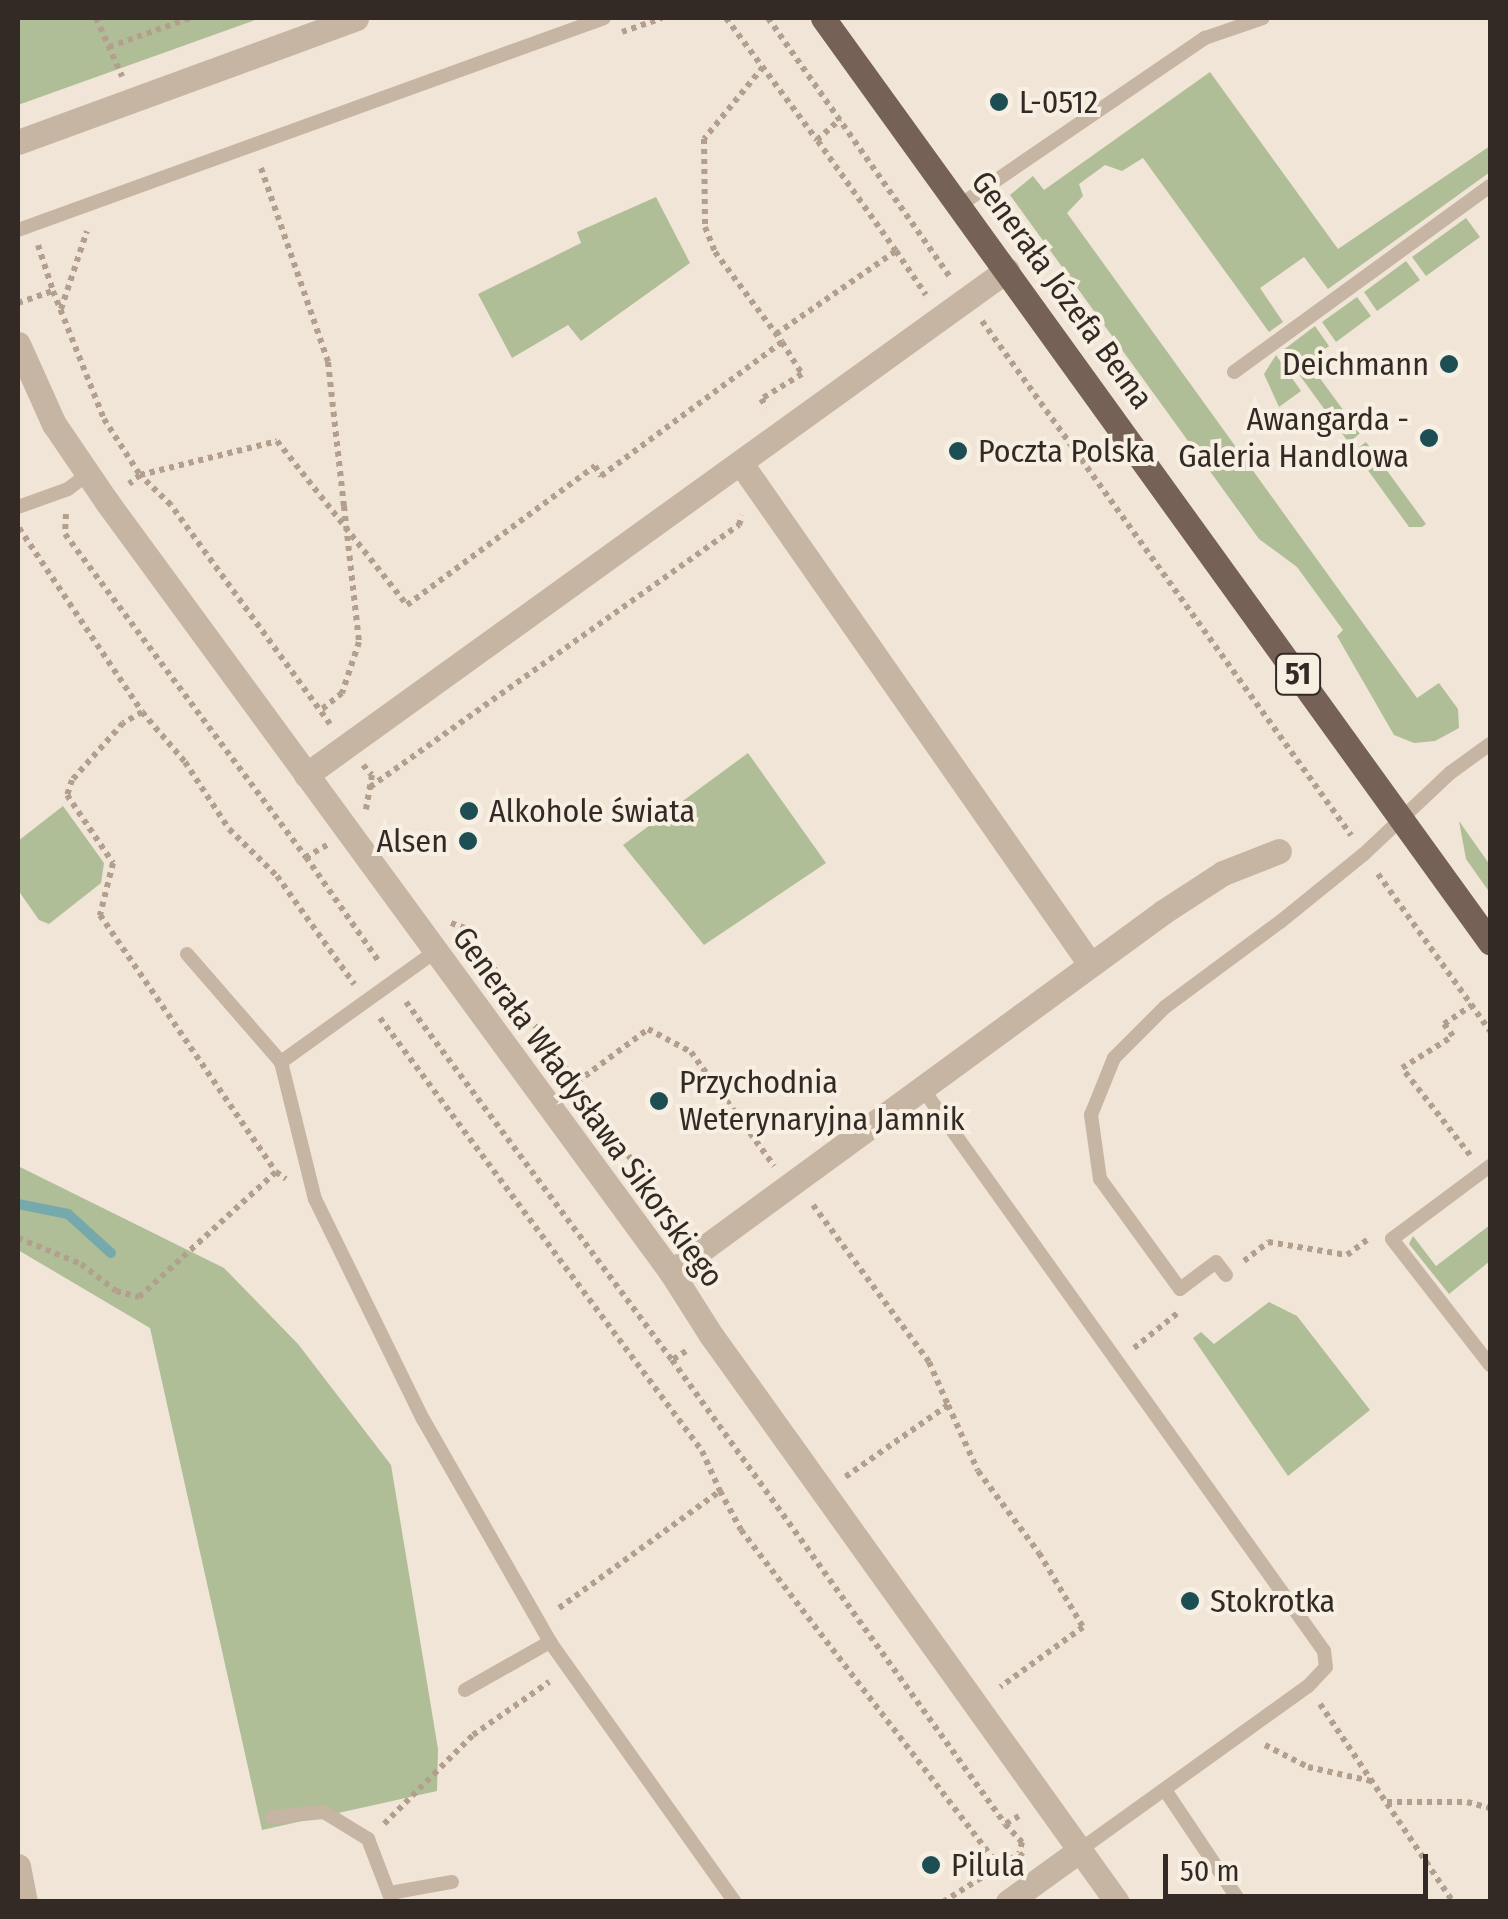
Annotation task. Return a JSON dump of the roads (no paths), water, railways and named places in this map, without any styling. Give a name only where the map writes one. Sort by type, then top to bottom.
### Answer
[{"type":"main road","name":"Generała Józefa Bema","points":[[823,18],[1490,942]]},
{"type":"street","points":[[18,142],[356,18]]},
{"type":"street","points":[[306,775],[742,465],[960,291],[1007,270]]},
{"type":"street","name":"Generała Władysława Sikorskiego","points":[[18,344],[26,386],[107,502],[671,1272],[711,1335],[1117,1902]]},
{"type":"street","points":[[742,465],[1090,964]]},
{"type":"street","points":[[671,1272],[1090,964],[1223,873],[1279,851]]},
{"type":"street","points":[[1008,1902],[1080,1850]]},
{"type":"street","points":[[18,1866],[25,1902]]},
{"type":"lane","points":[[18,230],[604,18]]},
{"type":"lane","points":[[960,204],[1205,38],[1226,18]]},
{"type":"lane","points":[[1205,38],[1263,18]]},
{"type":"lane","points":[[1234,372],[1490,186]]},
{"type":"lane","points":[[18,507],[68,490],[88,474]]},
{"type":"lane","points":[[1226,1275],[1216,1262],[1180,1289],[1100,1180],[1091,1115],[1114,1058],[1164,1007],[1364,854],[1490,744]]},
{"type":"lane","points":[[281,1062],[436,950]]},
{"type":"lane","points":[[187,954],[281,1062],[316,1199],[422,1419],[550,1642],[735,1902]]},
{"type":"lane","points":[[922,1088],[1324,1651],[1326,1668],[1308,1686],[1080,1850]]},
{"type":"lane","points":[[1490,1166],[1392,1240],[1490,1365]]},
{"type":"lane","points":[[465,1690],[550,1642]]},
{"type":"lane","points":[[1165,1790],[1240,1902]]},
{"type":"lane","points":[[272,1817],[324,1812],[368,1838],[391,1897],[452,1882]]},
{"type":"waterway","points":[[18,1204],[68,1214],[111,1253]]},
{"type":"place","name":"L-0512","points":[[999,102]]},
{"type":"place","name":"Deichmann","points":[[1449,364]]},
{"type":"place","name":"Awangarda - Galeria Handlowa","points":[[1429,438]]},
{"type":"place","name":"Poczta Polska","points":[[958,451]]},
{"type":"place","name":"Alkohole świata","points":[[469,811]]},
{"type":"place","name":"Alsen","points":[[468,841]]},
{"type":"place","name":"Przychodnia Weterynaryjna Jamnik","points":[[659,1101]]},
{"type":"place","name":"Stokrotka","points":[[1190,1601]]},
{"type":"place","name":"Pilula","points":[[931,1865]]}]
